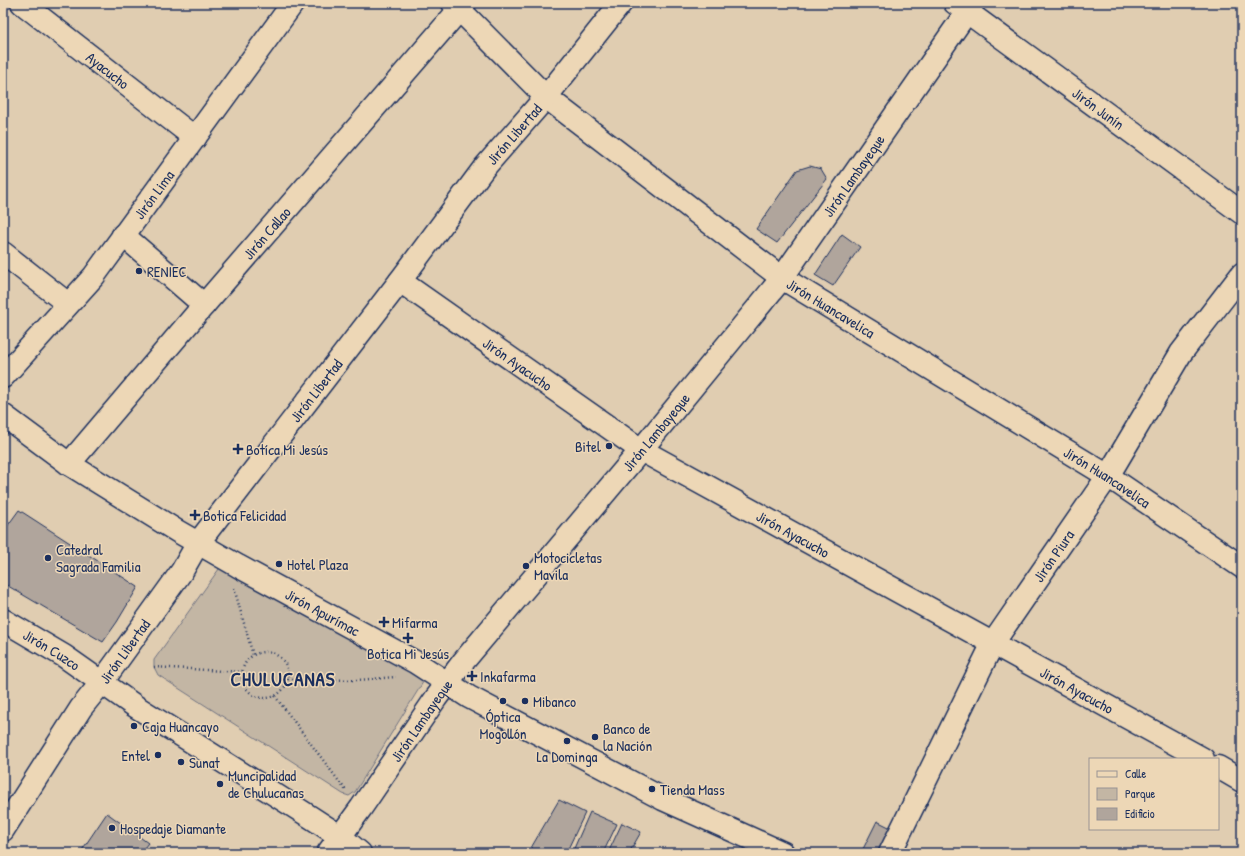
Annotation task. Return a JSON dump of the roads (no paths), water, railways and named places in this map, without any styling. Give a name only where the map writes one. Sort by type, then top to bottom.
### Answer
[{"type":"street","name":"Ayacucho","points":[[22,3],[195,138]]},
{"type":"street","name":"Jirón Lima","points":[[3,377],[94,276],[293,3]]},
{"type":"street","name":"Jirón Libertad","points":[[3,830],[81,708],[102,682],[182,571],[198,543],[400,281],[484,168],[546,96],[621,3]]},
{"type":"street","name":"Jirón Huancavelica","points":[[459,5],[546,96],[782,278],[1108,476],[1242,567]]},
{"type":"street","name":"Jirón Callao","points":[[69,464],[459,5]]},
{"type":"street","name":"Jirón Junín","points":[[965,6],[1242,213]]},
{"type":"street","name":"Jirón Lambayeque","points":[[334,845],[463,662],[782,278],[965,6]]},
{"type":"street","points":[[123,235],[204,304]]},
{"type":"street","points":[[3,253],[68,304]]},
{"type":"street","name":"Jirón Piura","points":[[890,853],[993,643],[1108,476],[1181,353],[1242,274]]},
{"type":"street","name":"Jirón Ayacucho","points":[[400,281],[640,450],[1201,758]]},
{"type":"street","name":"Jirón Apurímac","points":[[3,415],[69,464],[198,543],[415,662],[448,682],[469,698],[662,800],[782,853]]},
{"type":"street","name":"Jirón Cuzco","points":[[3,620],[64,656],[334,845],[360,853]]},
{"type":"street","points":[[1219,768],[1242,781]]},
{"type":"place","name":"RENIEC","points":[[139,271]]},
{"type":"place","name":"Bitel","points":[[609,446]]},
{"type":"place","name":"Botíca Mi Jesús","points":[[238,449]]},
{"type":"place","name":"Botica Felicidad","points":[[195,515]]},
{"type":"place","name":"Catedral Sagrada Familia","points":[[48,558]]},
{"type":"place","name":"Hotel Plaza","points":[[279,564]]},
{"type":"place","name":"Motocicletas Mavila","points":[[526,566]]},
{"type":"place","name":"Mifarma","points":[[384,622]]},
{"type":"place","name":"Botica Mi Jesús","points":[[408,638]]},
{"type":"place","name":"Inkafarma","points":[[472,676]]},
{"type":"place","name":"Óptica Mogollón","points":[[503,701]]},
{"type":"place","name":"Mibanco","points":[[525,701]]},
{"type":"place","name":"Caja Huancayo","points":[[134,726]]},
{"type":"place","name":"Banco de la Nación","points":[[595,737]]},
{"type":"place","name":"La Dominga","points":[[567,741]]},
{"type":"place","name":"Entel","points":[[158,755]]},
{"type":"place","name":"Sunat","points":[[181,762]]},
{"type":"place","name":"Muncipalidad de Chulucanas","points":[[220,784]]},
{"type":"place","name":"Tienda Mass","points":[[652,789]]},
{"type":"place","name":"Hospedaje Diamante","points":[[112,828]]},
{"type":"district","name":"CHULUCANAS","points":[[283,679]]}]
